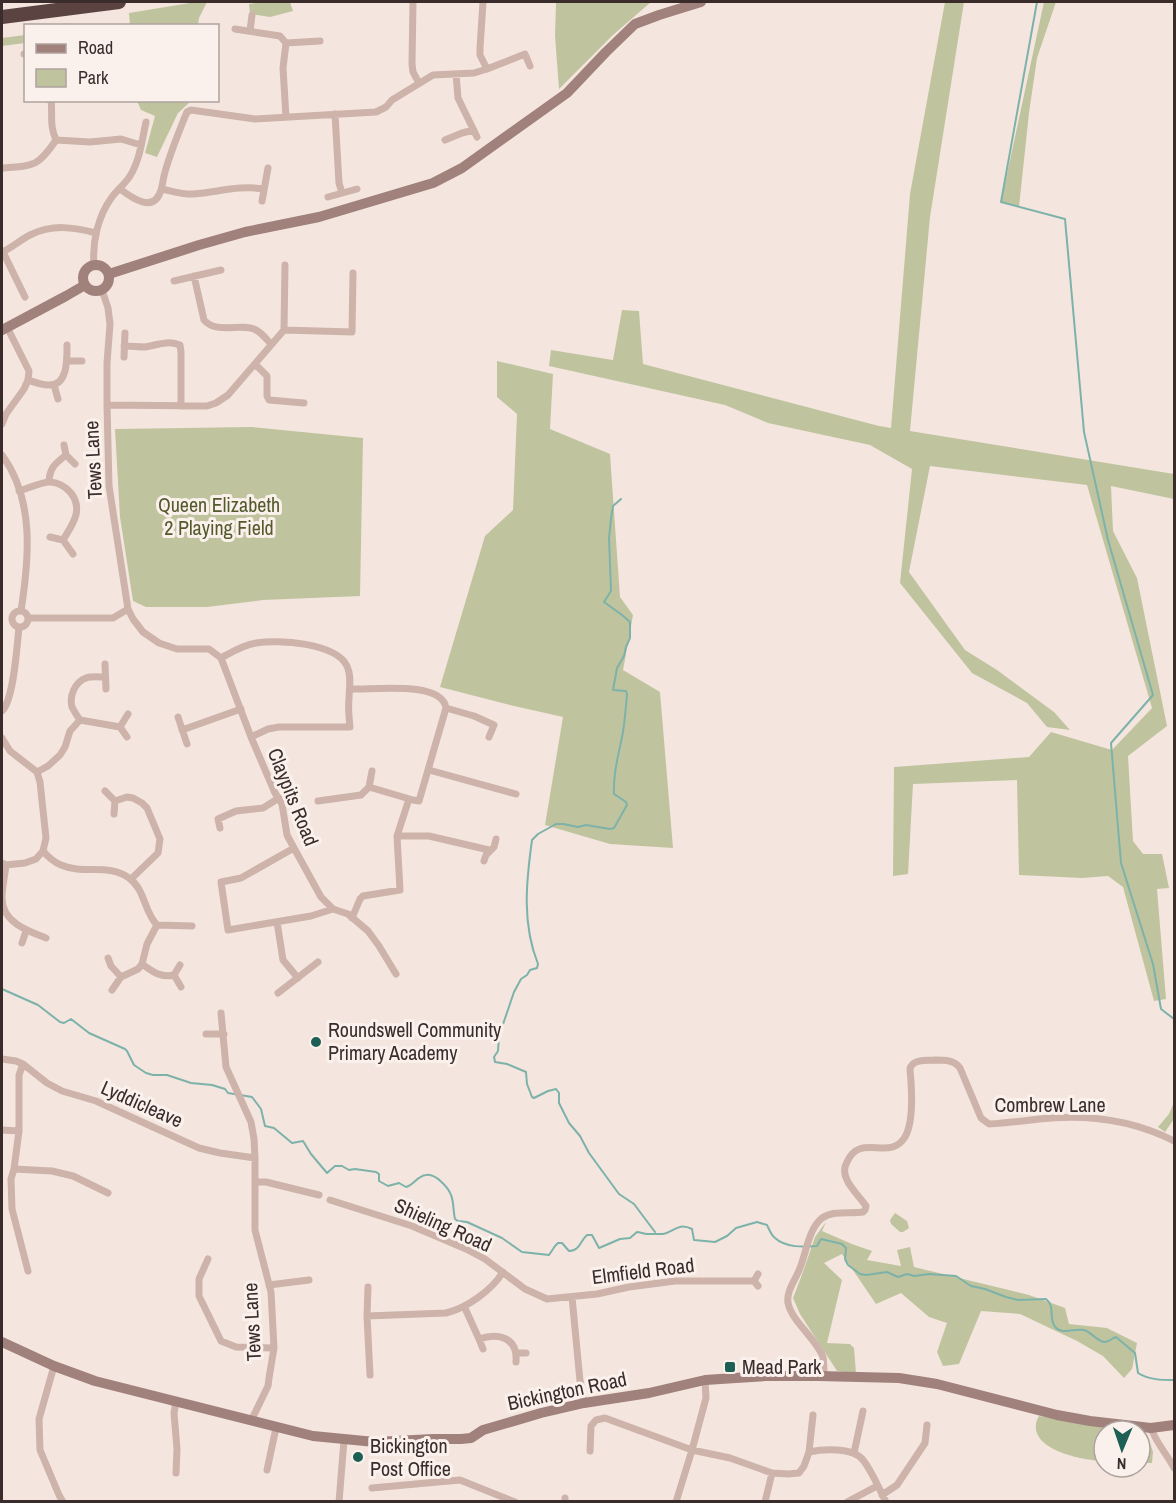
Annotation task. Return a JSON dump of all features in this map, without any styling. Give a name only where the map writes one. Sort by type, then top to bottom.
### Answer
[{"type":"highway","points":[[2,17],[119,2]]},
{"type":"main road","points":[[109,274],[245,232],[319,217],[433,183],[462,168],[567,93],[635,24],[701,2]]},
{"type":"main road","points":[[94,265],[104,267],[109,274],[108,284],[102,290],[92,290],[85,285],[83,275],[88,267],[94,265]]},
{"type":"main road","points":[[4,328],[85,285]]},
{"type":"main road","name":"Bickington Road","points":[[2,1342],[54,1366],[95,1381],[313,1437],[344,1440],[375,1442],[471,1438],[483,1430],[507,1422],[584,1403],[649,1393],[705,1380],[765,1376],[899,1378],[937,1384],[1092,1421]]},
{"type":"main road","name":"Bickington Road","points":[[1152,1428],[1174,1425]]},
{"type":"street","points":[[413,2],[412,64],[413,72],[419,83]]},
{"type":"street","points":[[483,2],[480,56],[487,69]]},
{"type":"street","points":[[250,31],[252,15]]},
{"type":"street","points":[[235,29],[280,36],[286,43],[284,68],[286,117]]},
{"type":"street","points":[[286,43],[320,41]]},
{"type":"street","points":[[120,189],[145,203],[159,196],[183,119],[191,110],[255,119],[376,112],[433,75],[474,73],[525,54],[530,66]]},
{"type":"street","points":[[456,74],[458,98],[477,137]]},
{"type":"street","points":[[51,102],[52,130],[56,140]]},
{"type":"street","points":[[191,110],[193,102]]},
{"type":"street","points":[[335,114],[339,183],[342,193]]},
{"type":"street","points":[[94,265],[93,252],[96,233],[106,206],[130,175],[138,159],[146,122]]},
{"type":"street","points":[[445,140],[474,130]]},
{"type":"street","points":[[56,140],[90,142],[121,139],[141,145]]},
{"type":"street","points":[[2,168],[27,166],[34,163],[45,156],[56,140]]},
{"type":"street","points":[[262,201],[268,168]]},
{"type":"street","points":[[162,189],[192,195],[229,188],[264,189]]},
{"type":"street","points":[[328,196],[357,189]]},
{"type":"street","points":[[25,297],[2,252],[37,232],[61,227],[96,233]]},
{"type":"street","points":[[107,405],[207,406],[222,400],[284,330],[285,265]]},
{"type":"street","points":[[174,281],[221,270]]},
{"type":"street","points":[[284,330],[352,332],[353,273]]},
{"type":"street","points":[[194,276],[204,320],[208,324],[217,328],[256,330],[271,344]]},
{"type":"street","name":"Tews Lane","points":[[102,290],[110,324],[107,363],[110,486],[128,609],[137,625],[150,638],[177,649],[208,649],[221,658]]},
{"type":"street","points":[[2,423],[4,412],[24,389],[29,371],[4,328]]},
{"type":"street","points":[[124,357],[125,333]]},
{"type":"street","points":[[124,346],[145,347],[160,343],[180,345],[181,406]]},
{"type":"street","points":[[28,380],[46,386],[54,385],[62,379],[68,362],[67,345]]},
{"type":"street","points":[[68,362],[82,361]]},
{"type":"street","points":[[255,364],[267,376],[269,400],[304,403]]},
{"type":"street","points":[[54,385],[58,399]]},
{"type":"street","points":[[64,445],[66,455],[75,464]]},
{"type":"street","points":[[2,455],[10,467],[19,491],[28,528],[21,611]]},
{"type":"street","points":[[49,481],[50,472],[66,455]]},
{"type":"street","points":[[19,491],[49,481],[64,486],[70,491],[78,507],[75,519],[63,540]]},
{"type":"street","points":[[50,537],[63,540],[73,554]]},
{"type":"street","points":[[21,611],[28,618],[113,618],[128,609]]},
{"type":"street","points":[[12,617],[16,612],[21,611]]},
{"type":"street","points":[[2,617],[12,617]]},
{"type":"street","points":[[12,617],[14,624],[19,627]]},
{"type":"street","points":[[19,627],[25,625],[28,618]]},
{"type":"street","points":[[2,711],[8,700],[19,627]]},
{"type":"street","points":[[221,658],[257,642],[289,641],[332,652],[343,660],[347,667],[350,689],[350,727],[279,727],[268,729],[251,737]]},
{"type":"street","name":"Claypits Road","points":[[221,658],[251,737],[282,804],[287,835],[321,897],[333,909],[348,914],[368,931],[396,974]]},
{"type":"street","points":[[105,664],[106,689]]},
{"type":"street","points":[[80,720],[72,706],[71,696],[78,682],[87,677],[105,677]]},
{"type":"street","points":[[350,689],[420,690],[444,700],[446,708],[419,801],[369,787]]},
{"type":"street","points":[[446,708],[474,716],[494,725],[489,737]]},
{"type":"street","points":[[182,730],[241,709]]},
{"type":"street","points":[[120,727],[128,714]]},
{"type":"street","points":[[178,717],[187,744]]},
{"type":"street","points":[[80,720],[120,727],[127,737]]},
{"type":"street","points":[[37,772],[60,755],[70,731],[80,720]]},
{"type":"street","points":[[2,738],[10,751],[37,772],[46,838],[43,852],[36,859],[25,863],[4,864],[2,900],[7,916],[26,931],[46,938]]},
{"type":"street","points":[[429,770],[516,794]]},
{"type":"street","points":[[318,801],[361,795],[369,787],[372,771]]},
{"type":"street","points":[[105,791],[115,801],[114,814]]},
{"type":"street","points":[[115,801],[127,797],[142,803],[147,808],[160,839],[158,853],[131,879]]},
{"type":"street","points":[[219,828],[218,819],[236,811],[263,808],[279,798]]},
{"type":"street","points":[[352,918],[363,896],[400,890],[397,836],[409,799]]},
{"type":"street","points":[[397,836],[429,836],[489,850]]},
{"type":"street","points":[[484,861],[489,850],[494,847],[496,839]]},
{"type":"street","points":[[294,848],[241,878],[221,882],[228,930],[311,916],[333,909]]},
{"type":"street","points":[[43,852],[62,866],[117,871],[131,879],[141,894],[152,920],[157,925],[192,926]]},
{"type":"street","points":[[277,922],[283,960],[298,978]]},
{"type":"street","points":[[112,990],[120,977],[138,969],[142,964],[147,944],[157,925]]},
{"type":"street","points":[[22,943],[26,931]]},
{"type":"street","points":[[108,958],[120,977]]},
{"type":"street","points":[[278,993],[318,962]]},
{"type":"street","points":[[142,964],[155,974],[165,977],[174,975],[180,965]]},
{"type":"street","points":[[174,975],[181,987]]},
{"type":"street","name":"Tews Lane","points":[[221,1013],[226,1067],[251,1122],[255,1158],[255,1230],[271,1292],[274,1348],[268,1386],[251,1421]]},
{"type":"street","points":[[206,1034],[224,1034]]},
{"type":"street","name":"Lyddicleave","points":[[2,1059],[22,1064],[62,1091],[96,1101],[199,1148],[255,1158]]},
{"type":"street","name":"Combrew Lane","points":[[824,1376],[823,1358],[794,1316],[788,1304],[789,1297],[811,1235],[818,1222],[834,1213],[856,1213],[865,1210],[866,1206],[845,1175],[845,1165],[850,1155],[856,1149],[887,1148],[902,1143],[908,1133],[912,1091],[910,1068],[913,1063],[945,1060],[956,1063],[981,1118],[989,1124],[1042,1119],[1108,1119],[1145,1128],[1174,1141]]},
{"type":"street","points":[[22,1064],[19,1075],[19,1131],[11,1179],[12,1209],[28,1271]]},
{"type":"street","points":[[2,1130],[19,1131]]},
{"type":"street","points":[[14,1169],[73,1176],[108,1193]]},
{"type":"street","points":[[255,1182],[266,1182],[319,1195]]},
{"type":"street","name":"Shieling Road","points":[[330,1200],[412,1226],[466,1249],[485,1259],[538,1296],[547,1299],[572,1297]]},
{"type":"street","points":[[208,1258],[199,1279],[199,1296],[221,1341],[236,1347],[274,1348]]},
{"type":"street","points":[[367,1316],[455,1311],[489,1290],[503,1272]]},
{"type":"street","points":[[269,1285],[309,1280]]},
{"type":"street","name":"Elmfield Road","points":[[584,1403],[572,1297],[675,1281],[757,1280]]},
{"type":"street","points":[[368,1287],[370,1376]]},
{"type":"street","points":[[464,1306],[483,1350]]},
{"type":"street","points":[[479,1339],[489,1336],[508,1340],[514,1347],[516,1362]]},
{"type":"street","points":[[516,1353],[526,1353]]},
{"type":"street","points":[[54,1366],[39,1419],[40,1450],[63,1502]]},
{"type":"street","points":[[676,1502],[706,1398],[705,1380]]},
{"type":"street","points":[[176,1402],[174,1413],[176,1473]]},
{"type":"street","points":[[854,1453],[863,1411]]},
{"type":"street","points":[[590,1451],[591,1426],[596,1420],[605,1418],[692,1450],[730,1458],[772,1473],[795,1474],[799,1473],[804,1466],[809,1452],[813,1415]]},
{"type":"street","points":[[809,1452],[824,1449],[854,1453],[862,1459],[884,1498],[897,1485],[925,1443],[927,1425]]},
{"type":"street","points":[[267,1470],[276,1428]]},
{"type":"street","points":[[1152,1431],[1174,1468]]},
{"type":"street","points":[[339,1502],[344,1440]]},
{"type":"street","points":[[765,1502],[772,1473]]},
{"type":"street","points":[[372,1488],[460,1480],[515,1502]]},
{"type":"street","points":[[847,1502],[877,1486]]},
{"type":"green space","points":[[207,2],[198,24],[130,24],[129,13]]},
{"type":"green space","points":[[290,2],[293,11],[270,17],[250,14],[249,4]]},
{"type":"green space","points":[[556,2],[651,2],[613,35],[559,89],[555,36]]},
{"type":"green space","points":[[945,2],[964,2],[930,217],[910,431],[1174,474],[1174,499],[1111,486],[1113,531],[1137,578],[1167,726],[1128,756],[1133,841],[1143,854],[1162,854],[1169,888],[1157,889],[1166,999],[1154,1001],[1123,887],[1108,876],[1082,878],[1019,875],[1017,780],[913,784],[908,874],[893,876],[894,767],[1029,757],[1051,732],[1112,750],[1152,708],[1087,485],[930,466],[909,572],[965,650],[997,670],[1054,712],[1070,730],[1047,727],[1027,703],[972,673],[900,583],[912,469],[870,445],[768,423],[725,405],[549,366],[551,350],[613,360],[622,310],[639,311],[643,364],[891,428],[910,194]]},
{"type":"green space","points":[[1044,2],[1056,2],[1037,58],[1019,207],[1001,202]]},
{"type":"green space","points":[[24,35],[24,43],[2,46],[2,38]]},
{"type":"green space","points":[[137,102],[189,102],[178,113],[157,157],[145,153],[155,116],[141,110]]},
{"type":"green space","points":[[497,361],[553,374],[550,429],[610,454],[620,597],[633,615],[623,670],[660,692],[673,848],[610,844],[545,825],[563,717],[440,687],[485,536],[513,510],[517,414],[497,397]]},
{"type":"green space","name":"Queen Elizabeth 2 Playing Field","points":[[252,427],[363,438],[360,596],[263,600],[207,607],[146,607],[133,601],[120,517],[115,429]]},
{"type":"green space","points":[[1174,1102],[1174,1119],[1165,1132],[1158,1127],[1169,1114]]},
{"type":"green space","points":[[895,1213],[907,1221],[909,1228],[903,1232],[891,1224],[890,1220]]},
{"type":"green space","points":[[826,1222],[822,1231],[872,1251],[867,1260],[901,1266],[897,1250],[910,1247],[914,1267],[1029,1295],[1065,1308],[1069,1324],[1107,1328],[1137,1343],[1132,1369],[1124,1378],[1103,1356],[1020,1314],[981,1311],[959,1364],[943,1366],[937,1352],[947,1323],[929,1317],[901,1293],[876,1304],[842,1254],[824,1263],[842,1280],[827,1343],[850,1344],[854,1348],[856,1373],[837,1371],[800,1314],[793,1298],[815,1237]]},
{"type":"green space","points":[[1039,1416],[1092,1425],[1092,1460],[1061,1453],[1051,1448],[1042,1441],[1037,1433],[1036,1423]]},
{"type":"waterway","points":[[1037,2],[1001,202],[1065,219],[1084,432],[1108,540],[1153,695],[1111,743],[1121,863],[1153,964],[1161,1009],[1174,1019]]},
{"type":"waterway","points":[[621,499],[613,506],[609,538],[611,591],[604,602],[630,622],[630,638],[617,668],[613,690],[626,691],[627,694],[614,786],[614,794],[627,805],[614,828],[556,824],[532,840],[528,872],[527,919],[538,964],[537,968],[530,970],[521,979],[514,992],[499,1036],[498,1051],[494,1057],[495,1062],[526,1072],[527,1084],[532,1097],[556,1089],[559,1093],[559,1103],[569,1123],[580,1136],[589,1153],[619,1194],[634,1204],[655,1232]]},
{"type":"waterway","points":[[2,989],[38,1005],[60,1022],[64,1023],[71,1019],[89,1033],[125,1049],[134,1065],[146,1073],[212,1085],[225,1089],[228,1093],[252,1097],[261,1109],[265,1126],[274,1128],[292,1143],[303,1141],[327,1173],[335,1166],[342,1166],[349,1170],[376,1172],[379,1174],[379,1181],[388,1186],[399,1183],[406,1187],[423,1176],[433,1176],[441,1181],[449,1192],[453,1201],[455,1219],[502,1238],[522,1252],[549,1255],[558,1243],[562,1243],[569,1251],[573,1251],[587,1235],[592,1235],[599,1248],[620,1239],[630,1238],[637,1232],[663,1234],[683,1227],[692,1229],[694,1240],[715,1242],[736,1228],[757,1222],[767,1225],[774,1237],[789,1245],[817,1246],[821,1239],[842,1244],[846,1248],[845,1259],[848,1265],[860,1274],[887,1272],[898,1277],[907,1274],[956,1276],[971,1286],[1006,1297],[1018,1300],[1046,1299],[1050,1305],[1054,1325],[1060,1330],[1084,1330],[1104,1342],[1116,1337],[1135,1353],[1138,1373],[1160,1380],[1174,1380]]},
{"type":"place","name":"Roundswell Community Primary Academy","points":[[316,1042]]},
{"type":"place","name":"Mead Park","points":[[730,1367]]},
{"type":"place","name":"Bickington Post Office","points":[[358,1457]]}]
